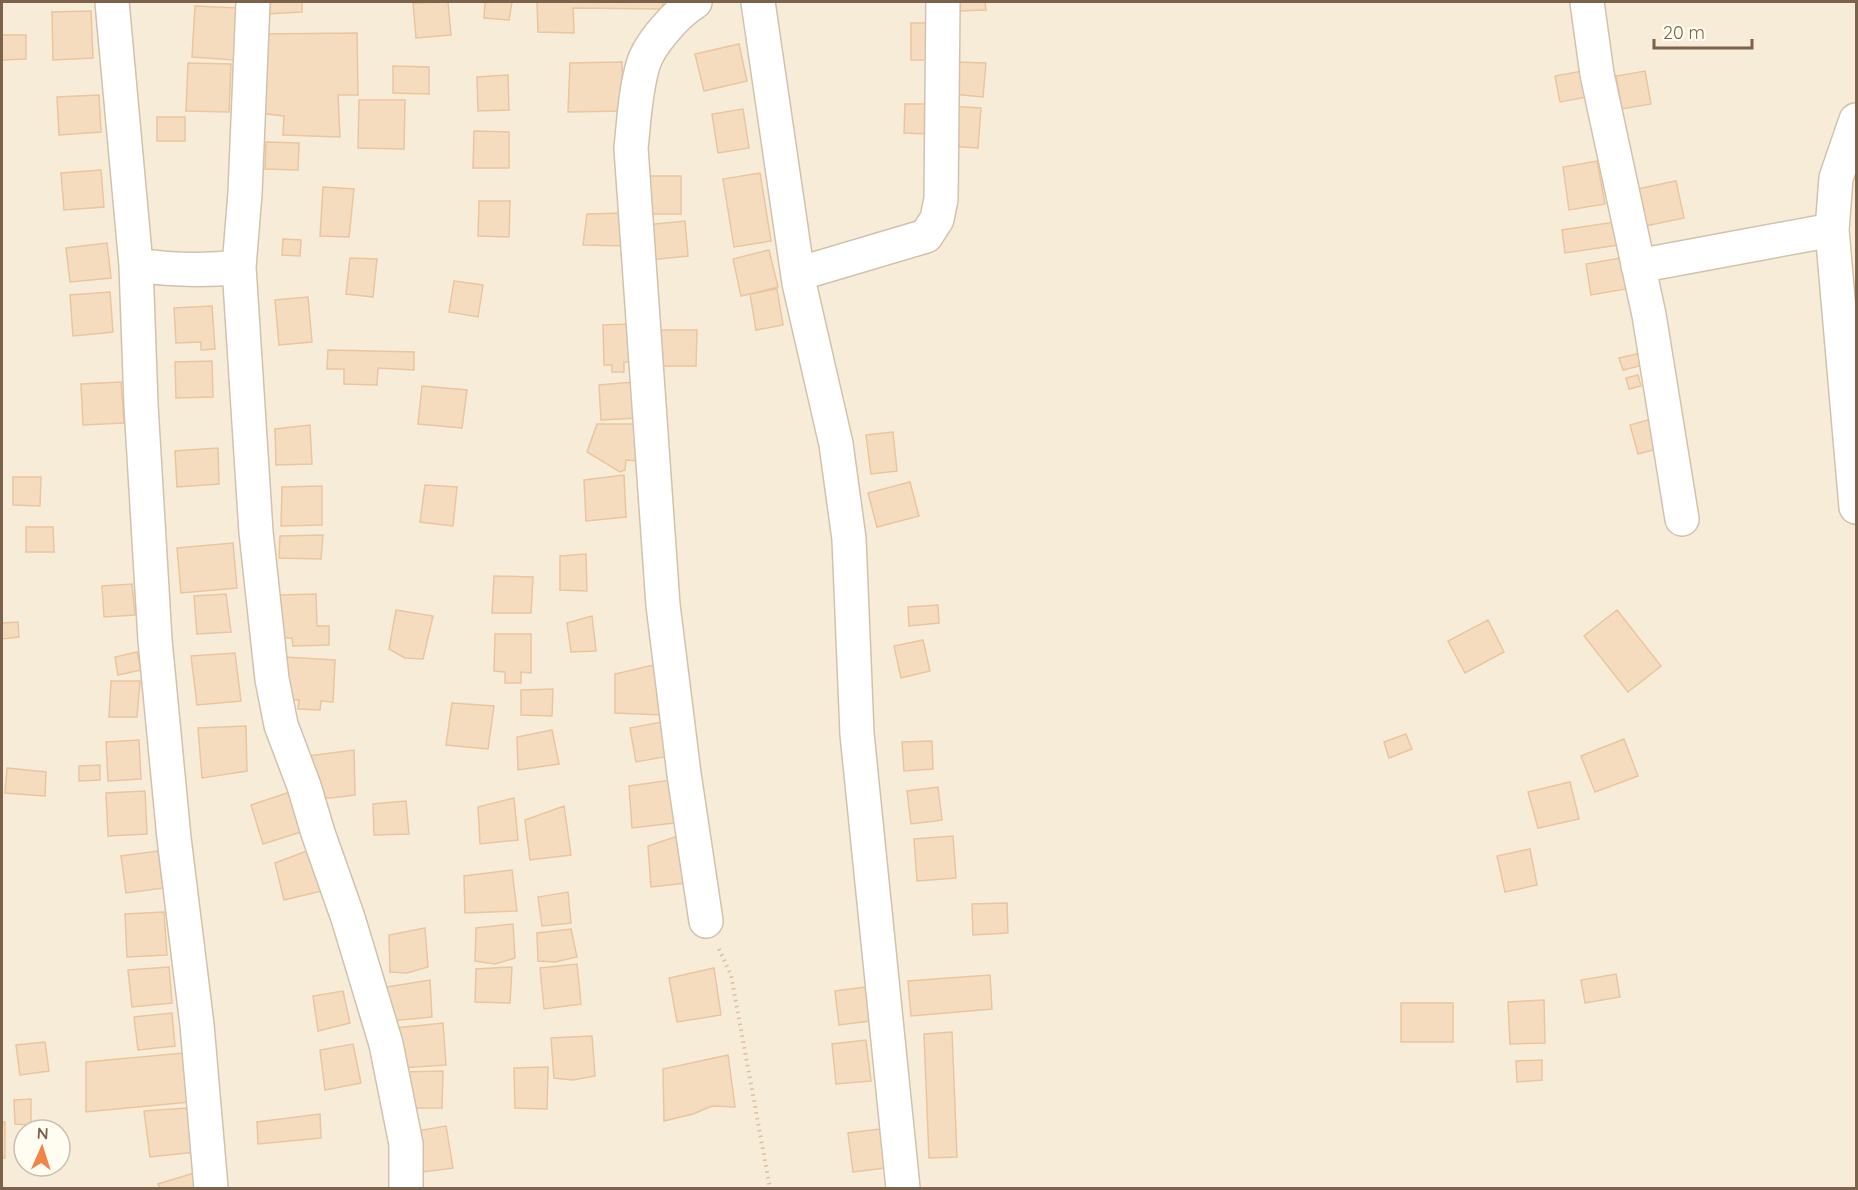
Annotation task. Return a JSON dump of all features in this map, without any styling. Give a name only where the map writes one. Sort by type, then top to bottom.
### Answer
[{"type":"street","points":[[112,2],[136,266],[154,640],[174,838],[197,1025],[211,1188]]},
{"type":"street","points":[[253,2],[245,193],[239,267],[256,532],[272,679],[282,725],[348,918],[386,1044],[406,1144],[406,1188]]},
{"type":"street","points":[[695,2],[685,7],[660,36],[643,63],[631,148],[663,605],[684,774],[706,921]]},
{"type":"street","points":[[758,2],[798,274],[836,444],[849,539],[857,734],[903,1188]]},
{"type":"street","points":[[798,274],[926,236],[937,219],[941,199],[943,2]]},
{"type":"street","points":[[1587,2],[1597,74],[1649,315],[1682,519]]},
{"type":"street","points":[[1857,120],[1836,178],[1832,230],[1857,507]]},
{"type":"street","points":[[1638,266],[1832,230]]},
{"type":"street","points":[[136,266],[170,270],[239,267]]},
{"type":"path","points":[[706,921],[731,975],[770,1188]]},
{"type":"shaded area","points":[[2,2],[1856,2],[1856,1188],[2,1188]]},
{"type":"building","points":[[265,2],[302,2],[302,12],[266,14]]},
{"type":"building","points":[[448,2],[451,35],[416,38],[413,3]]},
{"type":"building","points":[[485,2],[512,2],[509,20],[484,18]]},
{"type":"building","points":[[537,2],[663,2],[662,9],[573,8],[574,33],[538,32]]},
{"type":"building","points":[[957,2],[985,2],[986,10],[958,11]]},
{"type":"building","points":[[195,6],[238,8],[235,60],[192,57]]},
{"type":"building","points":[[91,11],[93,58],[53,60],[52,12]]},
{"type":"building","points":[[911,23],[935,23],[934,60],[911,60]]},
{"type":"building","points":[[357,33],[358,95],[338,95],[340,137],[283,135],[284,116],[260,113],[264,34]]},
{"type":"building","points":[[2,35],[26,35],[26,59],[2,60]]},
{"type":"building","points":[[739,44],[747,81],[704,91],[695,54]]},
{"type":"building","points":[[622,62],[623,111],[568,112],[570,63]]},
{"type":"building","points":[[954,62],[986,63],[983,97],[952,94]]},
{"type":"building","points":[[188,63],[231,64],[229,112],[186,111]]},
{"type":"building","points":[[393,66],[429,67],[429,94],[393,93]]},
{"type":"building","points":[[1582,71],[1587,97],[1560,102],[1555,76]]},
{"type":"building","points":[[1645,71],[1651,104],[1622,109],[1616,76]]},
{"type":"building","points":[[508,75],[509,110],[478,111],[477,77]]},
{"type":"building","points":[[99,95],[101,132],[59,135],[57,97]]},
{"type":"building","points":[[359,100],[405,100],[404,149],[358,148]]},
{"type":"building","points":[[905,104],[928,104],[928,134],[904,133]]},
{"type":"building","points":[[949,106],[981,108],[978,148],[946,146]]},
{"type":"building","points":[[743,109],[749,148],[718,153],[712,114]]},
{"type":"building","points":[[157,117],[185,117],[185,141],[157,141]]},
{"type":"building","points":[[474,131],[509,132],[509,168],[473,168]]},
{"type":"building","points":[[266,142],[299,143],[298,170],[265,169]]},
{"type":"building","points":[[1597,161],[1605,204],[1569,210],[1563,167]]},
{"type":"building","points":[[101,170],[104,207],[64,210],[61,173]]},
{"type":"building","points":[[760,173],[771,241],[734,247],[723,179]]},
{"type":"building","points":[[647,176],[681,176],[681,214],[647,214]]},
{"type":"building","points":[[1676,181],[1684,218],[1645,226],[1637,189]]},
{"type":"building","points":[[323,187],[354,189],[349,237],[320,236]]},
{"type":"building","points":[[479,201],[510,201],[509,237],[478,236]]},
{"type":"building","points":[[625,213],[627,246],[583,245],[587,214]]},
{"type":"building","points":[[685,221],[688,256],[649,260],[646,225]]},
{"type":"building","points":[[1615,222],[1618,245],[1565,253],[1562,230]]},
{"type":"building","points":[[283,239],[301,240],[300,256],[282,255]]},
{"type":"building","points":[[107,243],[111,278],[70,282],[66,248]]},
{"type":"building","points":[[769,250],[778,287],[741,296],[733,259]]},
{"type":"building","points":[[350,258],[377,259],[373,297],[346,294]]},
{"type":"building","points":[[1620,258],[1626,289],[1591,295],[1586,264]]},
{"type":"building","points":[[454,281],[483,285],[478,317],[449,312]]},
{"type":"building","points":[[777,289],[783,325],[756,330],[750,294]]},
{"type":"building","points":[[110,292],[113,332],[73,336],[70,295]]},
{"type":"building","points":[[308,297],[312,342],[279,345],[275,300]]},
{"type":"building","points":[[212,306],[215,349],[201,350],[201,342],[176,343],[174,308]]},
{"type":"building","points":[[630,324],[631,362],[624,362],[624,372],[612,372],[612,365],[604,365],[603,325]]},
{"type":"building","points":[[659,330],[697,330],[696,366],[659,366]]},
{"type":"building","points":[[328,350],[414,352],[414,370],[378,368],[377,385],[344,384],[344,369],[327,369]]},
{"type":"building","points":[[1641,353],[1643,365],[1623,370],[1619,358]]},
{"type":"building","points":[[212,361],[213,397],[176,398],[175,362]]},
{"type":"building","points":[[1638,375],[1641,386],[1629,389],[1626,378]]},
{"type":"building","points":[[121,382],[124,423],[83,425],[81,384]]},
{"type":"building","points":[[634,382],[637,418],[601,420],[599,385]]},
{"type":"building","points":[[422,386],[467,390],[462,428],[418,424]]},
{"type":"building","points":[[1652,419],[1660,448],[1638,454],[1630,425]]},
{"type":"building","points":[[597,424],[639,424],[637,461],[626,460],[625,470],[620,472],[587,452]]},
{"type":"building","points":[[310,425],[312,464],[276,465],[275,429]]},
{"type":"building","points":[[893,432],[897,471],[871,474],[866,435]]},
{"type":"building","points":[[218,448],[219,484],[177,487],[175,451]]},
{"type":"building","points":[[624,475],[626,517],[586,521],[584,480]]},
{"type":"building","points":[[13,477],[41,477],[40,506],[13,505]]},
{"type":"building","points":[[910,482],[919,516],[877,527],[868,493]]},
{"type":"building","points":[[425,485],[457,487],[453,526],[420,522]]},
{"type":"building","points":[[322,486],[322,525],[281,526],[282,487]]},
{"type":"building","points":[[26,527],[53,527],[54,552],[26,552]]},
{"type":"building","points":[[323,535],[321,559],[279,558],[280,536]]},
{"type":"building","points":[[233,543],[237,588],[181,593],[177,548]]},
{"type":"building","points":[[586,554],[587,591],[560,590],[560,556]]},
{"type":"building","points":[[494,576],[533,577],[531,613],[492,613]]},
{"type":"building","points":[[132,584],[135,615],[104,617],[102,586]]},
{"type":"building","points":[[226,594],[231,632],[197,634],[194,596]]},
{"type":"building","points":[[316,594],[317,626],[329,626],[329,645],[293,646],[292,638],[281,638],[280,595]]},
{"type":"building","points":[[938,605],[939,623],[909,626],[908,607]]},
{"type":"building","points":[[396,610],[433,616],[423,659],[405,658],[389,649]]},
{"type":"building","points":[[1617,610],[1661,666],[1628,692],[1584,636]]},
{"type":"building","points":[[592,616],[596,651],[571,652],[567,623]]},
{"type":"building","points":[[1488,620],[1504,652],[1465,673],[1448,641]]},
{"type":"building","points":[[18,622],[19,637],[2,639],[2,623]]},
{"type":"building","points":[[495,634],[531,634],[531,673],[521,672],[521,683],[505,683],[505,672],[494,671]]},
{"type":"building","points":[[923,640],[930,671],[901,678],[894,646]]},
{"type":"building","points":[[137,652],[141,670],[118,675],[115,657]]},
{"type":"building","points":[[235,653],[241,701],[197,705],[191,656]]},
{"type":"building","points":[[285,657],[335,660],[333,702],[321,701],[320,710],[298,709],[299,700],[282,699]]},
{"type":"building","points":[[658,664],[663,715],[615,713],[615,674]]},
{"type":"building","points":[[111,681],[140,681],[137,717],[109,717]]},
{"type":"building","points":[[553,689],[552,716],[521,715],[521,690]]},
{"type":"building","points":[[452,703],[494,706],[488,749],[446,745]]},
{"type":"building","points":[[661,722],[669,756],[636,762],[630,728]]},
{"type":"building","points":[[246,726],[247,771],[202,778],[198,728]]},
{"type":"building","points":[[552,730],[559,764],[518,770],[517,737]]},
{"type":"building","points":[[1406,734],[1412,749],[1389,758],[1384,742]]},
{"type":"building","points":[[1624,739],[1638,776],[1595,792],[1581,756]]},
{"type":"building","points":[[139,740],[141,779],[108,781],[106,742]]},
{"type":"building","points":[[932,741],[933,769],[904,771],[902,742]]},
{"type":"building","points":[[354,750],[355,795],[330,798],[313,796],[309,756]]},
{"type":"building","points":[[100,765],[100,780],[79,781],[79,766]]},
{"type":"building","points":[[7,768],[46,772],[45,796],[5,793]]},
{"type":"building","points":[[671,780],[674,823],[632,828],[629,786]]},
{"type":"building","points":[[1570,782],[1579,819],[1538,828],[1528,792]]},
{"type":"building","points":[[938,787],[942,820],[911,824],[907,791]]},
{"type":"building","points":[[145,791],[147,834],[108,836],[106,793]]},
{"type":"building","points":[[290,792],[301,832],[263,844],[251,805]]},
{"type":"building","points":[[514,798],[518,840],[480,844],[478,807]]},
{"type":"building","points":[[406,801],[409,834],[374,835],[373,804]]},
{"type":"building","points":[[564,806],[571,855],[530,860],[525,820]]},
{"type":"building","points":[[687,833],[695,882],[651,887],[648,846]]},
{"type":"building","points":[[953,836],[956,878],[917,881],[914,839]]},
{"type":"building","points":[[312,849],[322,891],[284,900],[275,863]]},
{"type":"building","points":[[1530,849],[1537,885],[1505,892],[1497,856]]},
{"type":"building","points":[[158,851],[163,888],[126,893],[121,856]]},
{"type":"building","points":[[512,870],[517,911],[465,913],[464,876]]},
{"type":"building","points":[[568,892],[571,923],[542,926],[538,897]]},
{"type":"building","points":[[1007,903],[1008,933],[973,935],[972,904]]},
{"type":"building","points":[[164,912],[167,955],[127,957],[125,914]]},
{"type":"building","points":[[513,924],[515,958],[495,964],[475,961],[476,928]]},
{"type":"building","points":[[425,928],[428,967],[407,973],[390,972],[389,935]]},
{"type":"building","points":[[571,929],[577,957],[555,962],[538,961],[537,933]]},
{"type":"building","points":[[577,964],[581,1004],[544,1009],[540,968]]},
{"type":"building","points":[[169,967],[172,1003],[132,1007],[128,970]]},
{"type":"building","points":[[512,967],[510,1003],[475,1002],[476,969]]},
{"type":"building","points":[[714,968],[721,1015],[677,1022],[669,978]]},
{"type":"building","points":[[1616,974],[1620,997],[1585,1003],[1581,980]]},
{"type":"building","points":[[990,975],[992,1009],[911,1016],[908,981]]},
{"type":"building","points":[[430,980],[432,1017],[390,1021],[387,987]]},
{"type":"building","points":[[865,987],[870,1021],[839,1025],[835,991]]},
{"type":"building","points":[[343,991],[350,1023],[318,1031],[313,996]]},
{"type":"building","points":[[1544,1000],[1545,1043],[1510,1044],[1508,1002]]},
{"type":"building","points":[[1401,1003],[1453,1003],[1453,1042],[1401,1042]]},
{"type":"building","points":[[172,1013],[175,1046],[138,1050],[134,1017]]},
{"type":"building","points":[[443,1023],[446,1065],[399,1068],[395,1028]]},
{"type":"building","points":[[952,1032],[957,1157],[929,1158],[924,1034]]},
{"type":"building","points":[[592,1036],[595,1076],[573,1080],[554,1078],[551,1038]]},
{"type":"building","points":[[866,1040],[871,1081],[836,1084],[832,1044]]},
{"type":"building","points":[[45,1042],[49,1071],[20,1075],[16,1045]]},
{"type":"building","points":[[353,1044],[361,1083],[325,1090],[320,1050]]},
{"type":"building","points":[[184,1053],[189,1102],[86,1112],[86,1062]]},
{"type":"building","points":[[728,1055],[735,1107],[712,1106],[693,1114],[664,1121],[663,1069]]},
{"type":"building","points":[[1542,1060],[1542,1080],[1517,1082],[1516,1061]]},
{"type":"building","points":[[548,1067],[547,1109],[515,1108],[514,1068]]},
{"type":"building","points":[[443,1071],[442,1108],[402,1108],[401,1072]]},
{"type":"building","points":[[31,1099],[31,1118],[15,1118],[14,1100]]},
{"type":"building","points":[[187,1108],[196,1152],[150,1157],[144,1111]]},
{"type":"building","points":[[320,1114],[321,1138],[258,1144],[257,1122]]},
{"type":"building","points":[[2,1122],[5,1122],[5,1158],[2,1158]]},
{"type":"building","points":[[446,1126],[453,1168],[415,1173],[410,1132]]},
{"type":"building","points":[[880,1129],[885,1168],[853,1172],[848,1133]]},
{"type":"building","points":[[194,1173],[199,1188],[160,1188],[158,1184]]}]
